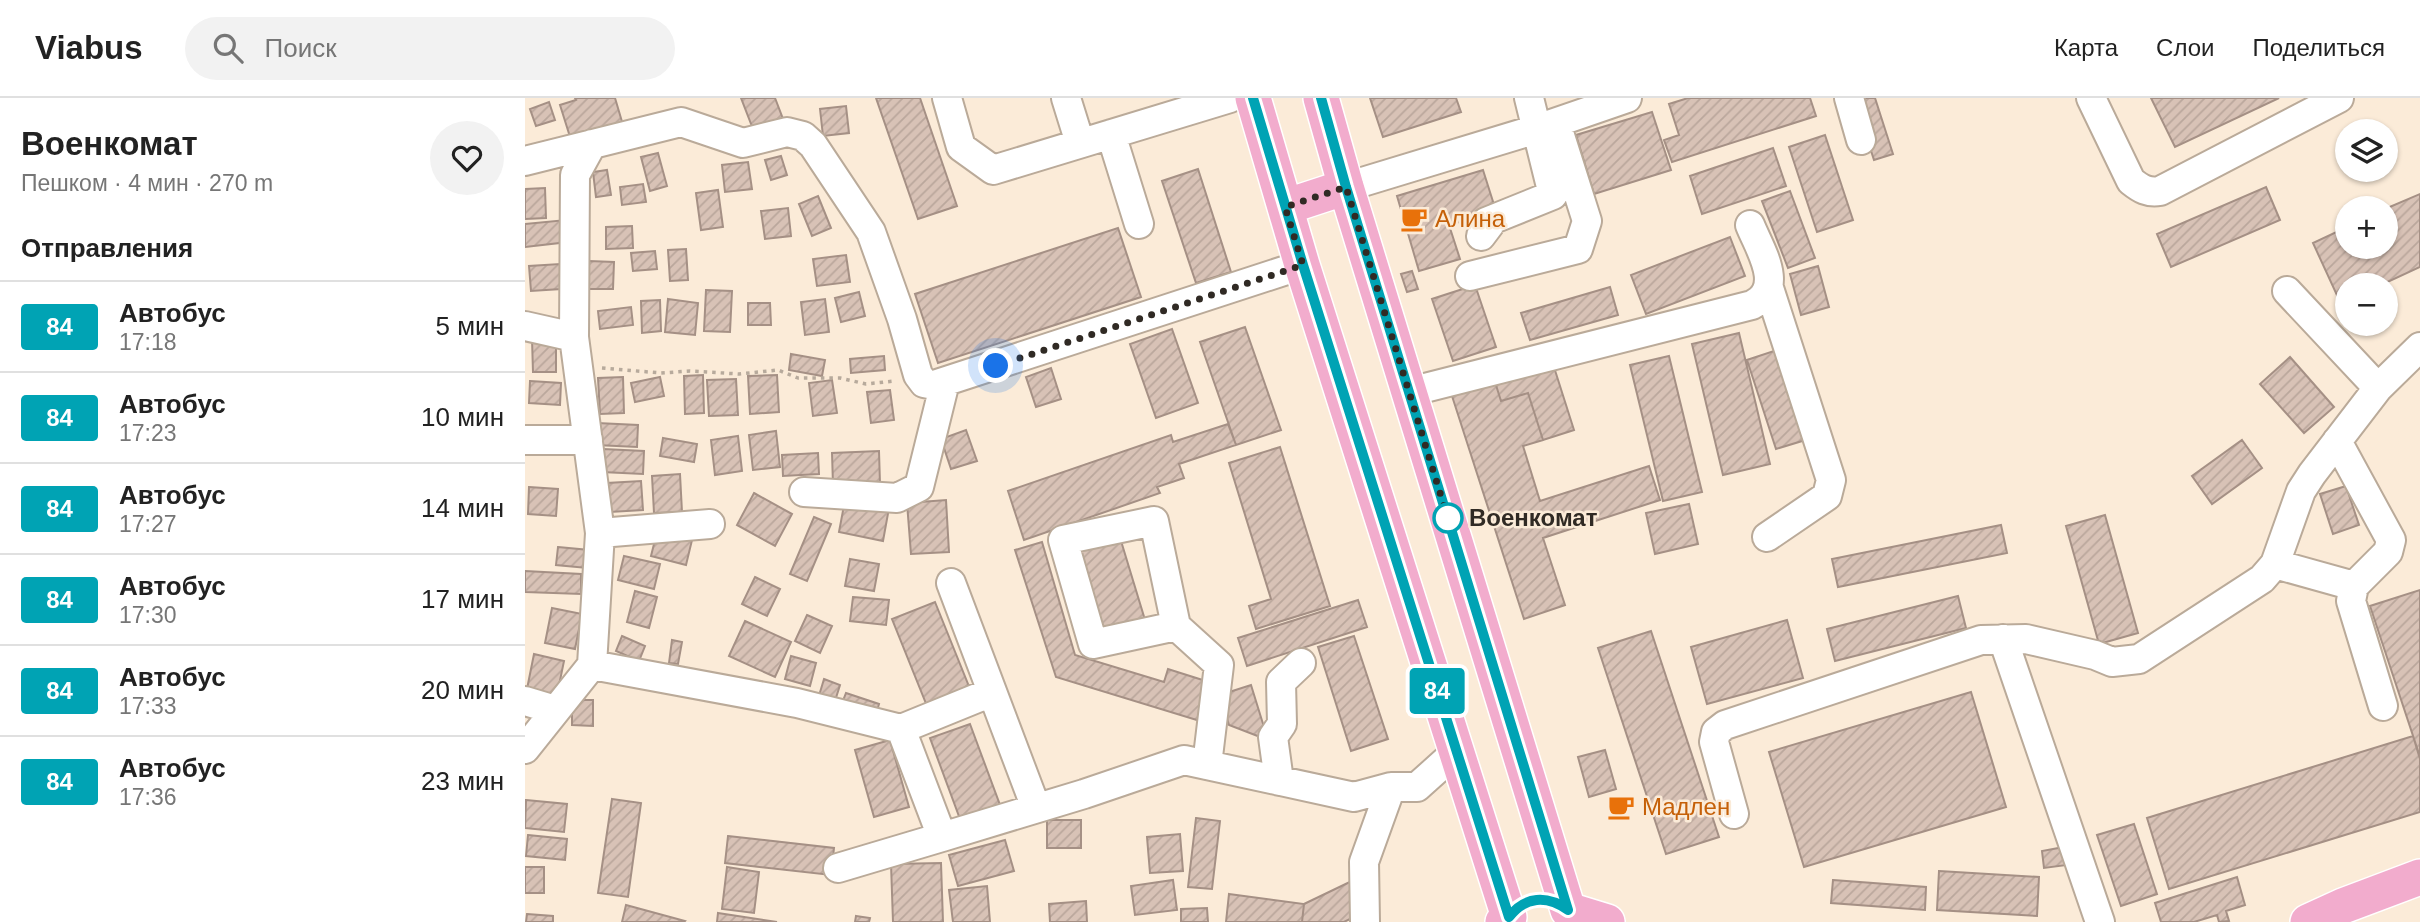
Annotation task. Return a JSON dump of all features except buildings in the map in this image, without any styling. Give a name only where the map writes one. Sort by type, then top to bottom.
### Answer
[{"type":"main road","points":[[1253,98],[1506,920],[1526,902],[1542,899],[1556,902],[1572,916],[1607,922]]},
{"type":"main road","points":[[1321,98],[1346,187],[1572,916]]},
{"type":"main road","points":[[1285,207],[1346,187]]},
{"type":"main road","points":[[2308,922],[2347,914],[2420,877]]},
{"type":"street","points":[[947,98],[961,147],[993,170],[1230,98]]},
{"type":"street","points":[[1066,98],[1080,143]]},
{"type":"street","points":[[1470,276],[1578,249],[1587,221],[1546,126],[1529,98]]},
{"type":"street","points":[[1346,187],[1546,126],[1627,98]]},
{"type":"street","points":[[1849,98],[1861,140]]},
{"type":"street","points":[[2091,98],[2131,181],[2141,189],[2151,192],[2160,191],[2339,98]]},
{"type":"street","points":[[525,161],[592,144],[678,110],[743,143],[787,132],[803,136],[813,145],[870,232],[902,319],[918,375],[924,383],[934,385],[1303,265]]},
{"type":"street","points":[[1481,236],[1490,224],[1486,222],[1553,195],[1546,126]]},
{"type":"street","points":[[1111,134],[1139,224]]},
{"type":"street","points":[[525,749],[592,665],[600,533],[574,337],[575,175],[592,144]]},
{"type":"street","points":[[1750,225],[1770,274],[1769,288],[1831,480],[1827,496],[1766,537]]},
{"type":"street","points":[[1409,392],[1752,305],[1761,300],[1769,288]]},
{"type":"street","points":[[2287,291],[2378,388]]},
{"type":"street","points":[[525,326],[574,337]]},
{"type":"street","points":[[1734,814],[1714,743],[1716,732],[1725,725],[1981,640],[2026,639],[2095,655],[2112,662],[2139,659],[2262,579],[2275,564],[2301,491],[2378,388],[2420,347]]},
{"type":"street","points":[[804,492],[897,498],[919,487],[946,382]]},
{"type":"street","points":[[525,440],[588,440]]},
{"type":"street","points":[[2337,441],[2391,540],[2388,552],[2354,586],[2351,601],[2383,706]]},
{"type":"street","points":[[1176,626],[1093,644],[1063,541],[1154,521],[1176,626],[1219,665],[1207,765]]},
{"type":"street","points":[[600,533],[710,524]]},
{"type":"street","points":[[2275,564],[2354,586]]},
{"type":"street","points":[[951,583],[1036,808]]},
{"type":"street","points":[[2003,639],[2100,922]]},
{"type":"street","points":[[1279,780],[1273,737],[1282,724],[1281,682],[1301,663]]},
{"type":"street","points":[[592,665],[797,703],[901,729],[992,692]]},
{"type":"street","points":[[525,701],[555,710]]},
{"type":"street","points":[[901,729],[942,837]]},
{"type":"street","points":[[838,867],[1036,808],[1184,760],[1354,797],[1391,787],[1417,787],[1456,752]]},
{"type":"street","points":[[1365,922],[1364,862],[1391,787]]},
{"type":"path","points":[[578,368],[739,374],[778,370],[798,378],[840,378],[866,384],[901,381],[918,375]]},
{"type":"bus line","name":"84","points":[[1253,98],[1303,265],[1509,917],[1526,902],[1542,899],[1556,902],[1568,910],[1321,98]]},
{"type":"place","name":"Алина","points":[[1414,219]]},
{"type":"place","name":"Военкомат","points":[[1448,518]]},
{"type":"place","name":"Мадлен","points":[[1621,807]]},
{"type":"route","points":[[996,366],[1303,265],[1285,207],[1346,187],[1449,522],[1448,518]]}]
